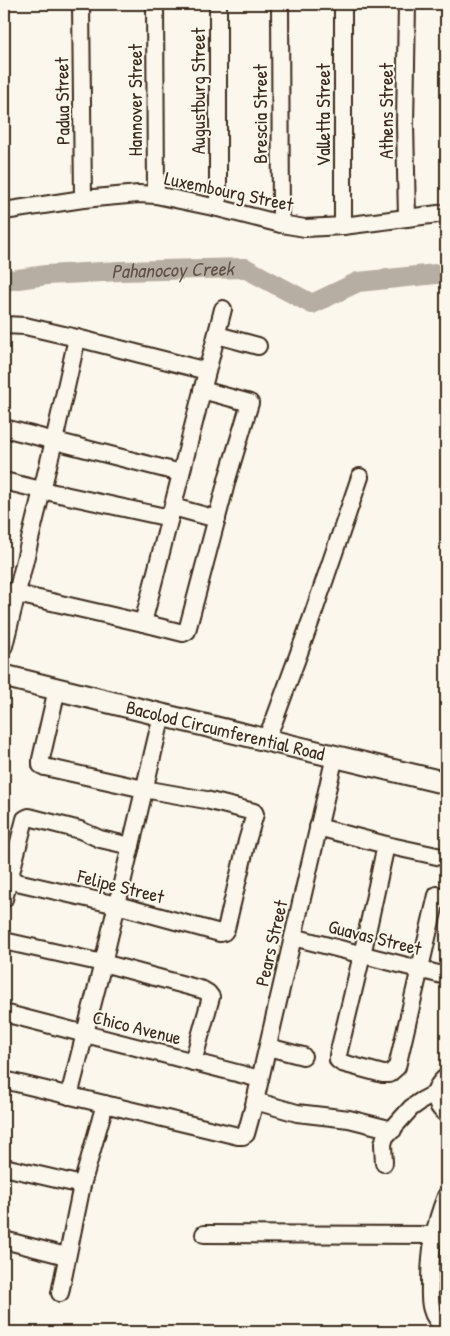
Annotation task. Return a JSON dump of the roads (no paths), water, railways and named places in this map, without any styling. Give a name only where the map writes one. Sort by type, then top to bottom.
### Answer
[{"type":"main road","name":"Bacolod Circumferential Road","points":[[4,676],[446,783]]},
{"type":"street","name":"Padua Street","points":[[81,4],[83,198]]},
{"type":"street","name":"Hannover Street","points":[[155,4],[156,195]]},
{"type":"street","name":"Augustburg Street","points":[[218,4],[218,208]]},
{"type":"street","name":"Brescia Street","points":[[280,4],[281,224]]},
{"type":"street","name":"Valletta Street","points":[[343,4],[344,226]]},
{"type":"street","name":"Athens Street","points":[[407,4],[405,124],[407,218]]},
{"type":"street","name":"Luxembourg Street","points":[[4,211],[83,198],[139,194],[156,195],[305,228],[344,226],[446,213]]},
{"type":"street","points":[[143,623],[223,310]]},
{"type":"street","points":[[4,325],[25,326],[207,371]]},
{"type":"street","points":[[217,334],[258,346]]},
{"type":"street","points":[[4,646],[10,593],[42,490],[77,338]]},
{"type":"street","points":[[10,593],[183,633],[188,632],[228,476],[250,403],[202,390]]},
{"type":"street","points":[[4,428],[181,473]]},
{"type":"street","points":[[266,740],[311,620],[360,476]]},
{"type":"street","points":[[4,481],[42,490],[217,519]]},
{"type":"street","points":[[57,689],[41,765],[144,789]]},
{"type":"street","points":[[69,1096],[162,715]]},
{"type":"street","name":"Pears Street","points":[[104,1104],[243,1136],[248,1131],[334,756]]},
{"type":"street","name":"Felipe Street","points":[[8,880],[224,932],[254,812],[206,800],[144,789]]},
{"type":"street","points":[[4,899],[24,819],[29,817],[80,830],[100,839],[131,846]]},
{"type":"street","points":[[318,827],[446,858]]},
{"type":"street","points":[[386,845],[338,1055],[338,1060],[342,1063],[383,1074],[389,1074],[397,1067],[437,895]]},
{"type":"street","name":"Guavas Street","points":[[293,937],[446,976]]},
{"type":"street","points":[[4,941],[103,963],[208,992],[211,997],[194,1062]]},
{"type":"street","name":"Chico Avenue","points":[[4,1013],[260,1079]]},
{"type":"street","points":[[268,1048],[303,1056]]},
{"type":"street","points":[[446,1077],[438,1085],[436,1093],[436,1102],[446,1114]]},
{"type":"street","points":[[4,1080],[104,1104],[82,1185],[66,1256],[60,1293]]},
{"type":"street","points":[[384,1163],[383,1144],[385,1137],[410,1108],[436,1093]]},
{"type":"street","points":[[256,1100],[297,1113],[349,1119],[392,1130]]},
{"type":"street","points":[[4,1168],[82,1185]]},
{"type":"street","points":[[446,1196],[431,1254],[430,1275],[430,1294],[439,1310],[436,1319],[446,1328]]},
{"type":"street","points":[[204,1234],[439,1227]]},
{"type":"street","points":[[4,1240],[66,1256]]},
{"type":"waterway","name":"Pahanocoy Creek","points":[[4,281],[46,275],[120,271],[245,268],[312,304],[358,282],[446,273]]}]
